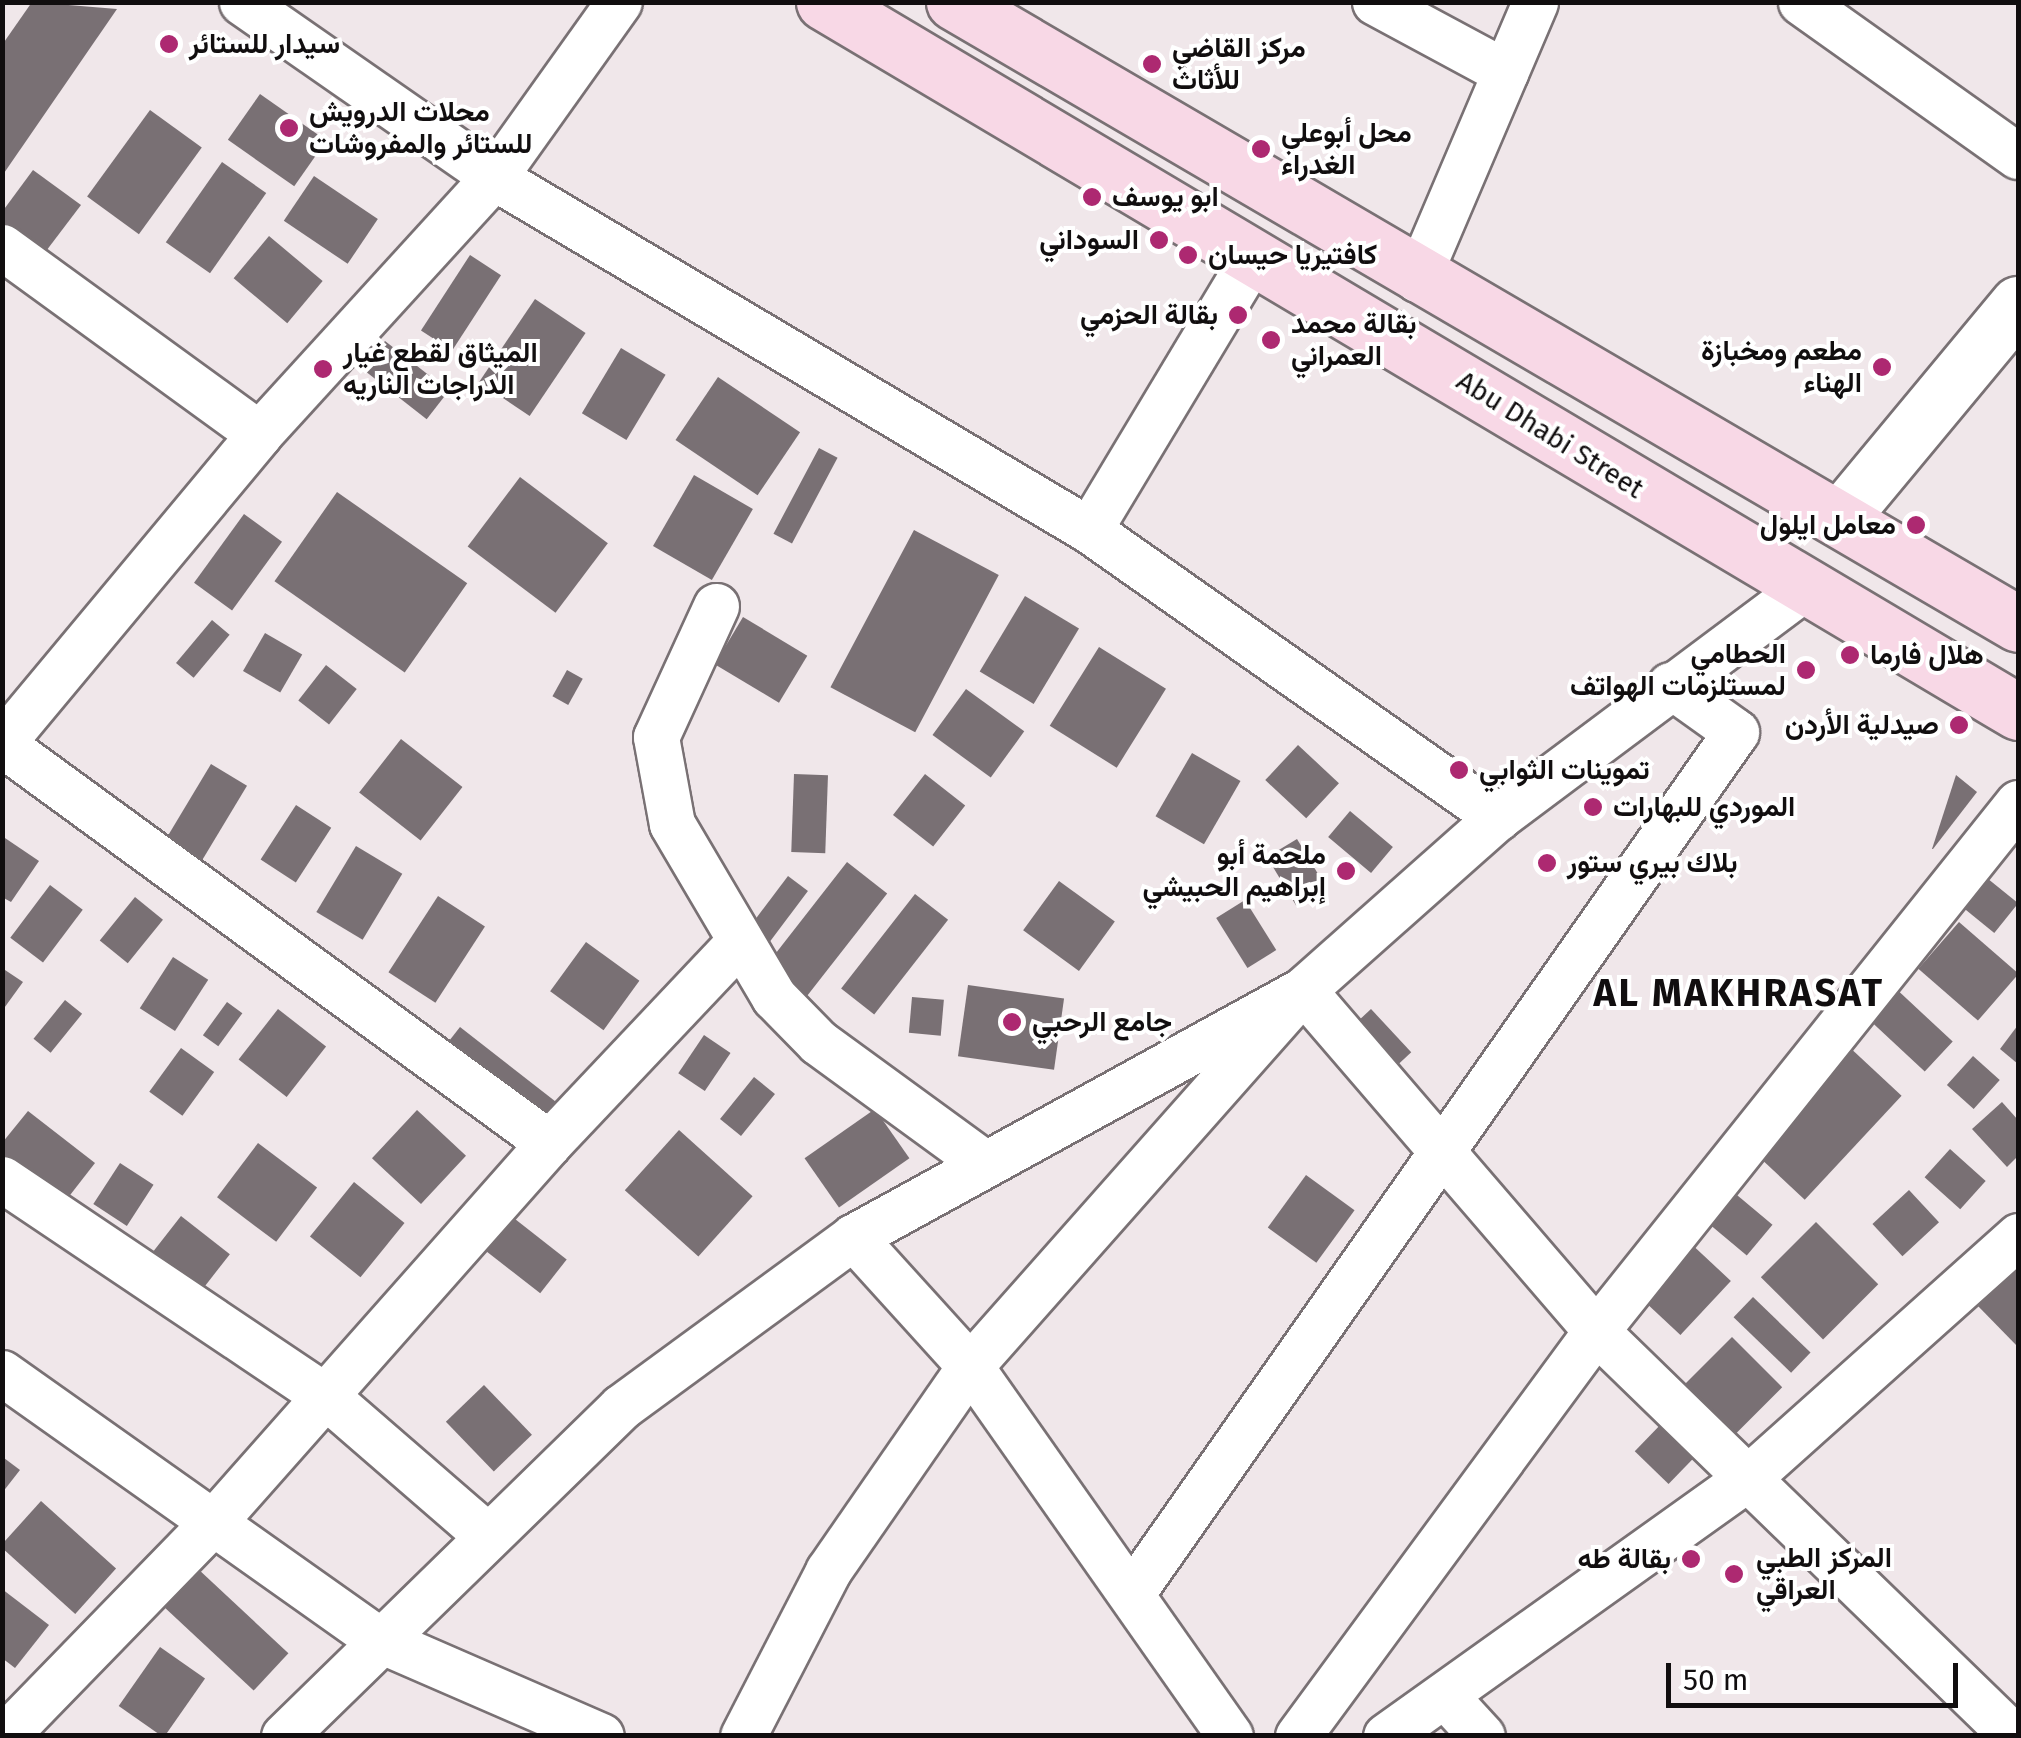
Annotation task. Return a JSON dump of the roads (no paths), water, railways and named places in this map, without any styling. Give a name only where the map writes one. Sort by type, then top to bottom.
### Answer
[{"type":"main road","name":"Abu Dhabi Street","points":[[824,2],[1255,254],[1802,590],[2018,712]]},
{"type":"main road","points":[[954,2],[1418,279],[1841,517],[2018,624]]},
{"type":"street","points":[[242,2],[494,177],[1089,530],[1498,817]]},
{"type":"street","points":[[549,1144],[2,744],[259,434],[494,177],[620,2]]},
{"type":"street","points":[[1374,2],[1505,72]]},
{"type":"street","points":[[1418,279],[1535,2]]},
{"type":"street","points":[[1801,2],[1861,19],[2018,156]]},
{"type":"street","points":[[2,248],[259,434]]},
{"type":"street","points":[[1089,530],[1255,254]]},
{"type":"street","points":[[1841,517],[2018,304]]},
{"type":"street","points":[[743,1736],[828,1571],[970,1366],[1303,990],[1498,817],[1802,590]]},
{"type":"street","points":[[716,606],[656,737],[672,824],[737,944],[818,1042],[984,1163]]},
{"type":"street","points":[[1134,1590],[1736,732],[1670,686]]},
{"type":"street","points":[[1298,1736],[1596,1331],[2018,804]]},
{"type":"street","points":[[5,1736],[216,1519],[549,1144],[737,944]]},
{"type":"street","points":[[1303,990],[1440,1159],[1596,1331],[2006,1709]]},
{"type":"street","points":[[284,1736],[483,1532],[620,1407],[853,1237],[1303,990]]},
{"type":"street","points":[[2,1179],[327,1397],[483,1532]]},
{"type":"street","points":[[1386,1736],[1448,1698],[1750,1476],[2018,1236]]},
{"type":"street","points":[[853,1237],[970,1366],[1134,1590],[1230,1736]]},
{"type":"street","points":[[2,1373],[216,1519],[378,1640],[602,1736]]},
{"type":"street","points":[[1448,1698],[1482,1736]]},
{"type":"place","name":"سيدار للستائر","points":[[169,44]]},
{"type":"place","name":"مركز القاضي للأثاث","points":[[1152,64]]},
{"type":"place","name":"محلات الدرويش للستائر والمفروشات","points":[[289,128]]},
{"type":"place","name":"محل أبوعلي الغدراء","points":[[1261,149]]},
{"type":"place","name":"ابو يوسف","points":[[1092,197]]},
{"type":"place","name":"السوداني","points":[[1159,240]]},
{"type":"place","name":"كافتيريا حيسان","points":[[1188,255]]},
{"type":"place","name":"بقالة الحزمي","points":[[1238,315]]},
{"type":"place","name":"بقالة محمد العمراني","points":[[1271,340]]},
{"type":"place","name":"مطعم ومخبازة الهناء","points":[[1882,367]]},
{"type":"place","name":"الميثاق لقطع غيار الدراجات الناريه","points":[[323,369]]},
{"type":"place","name":"معامل ايلول","points":[[1916,525]]},
{"type":"place","name":"هلال فارما","points":[[1850,655]]},
{"type":"place","name":"الحطامي لمستلزمات الهواتف","points":[[1806,670]]},
{"type":"place","name":"صيدلية الأردن","points":[[1959,725]]},
{"type":"place","name":"تموينات الثوابي","points":[[1459,770]]},
{"type":"place","name":"الموردي للبهارات","points":[[1593,807]]},
{"type":"place","name":"بلاك بيري ستور","points":[[1547,863]]},
{"type":"place","name":"ملحمة أبو إبراهيم الحبيشي","points":[[1346,871]]},
{"type":"place","name":"جامع الرحبي","points":[[1012,1022]]},
{"type":"place","name":"بقالة طه","points":[[1691,1559]]},
{"type":"place","name":"المركز الطبي العراقي","points":[[1734,1574]]},
{"type":"district","name":"AL MAKHRASAT","points":[[1739,994]]}]
